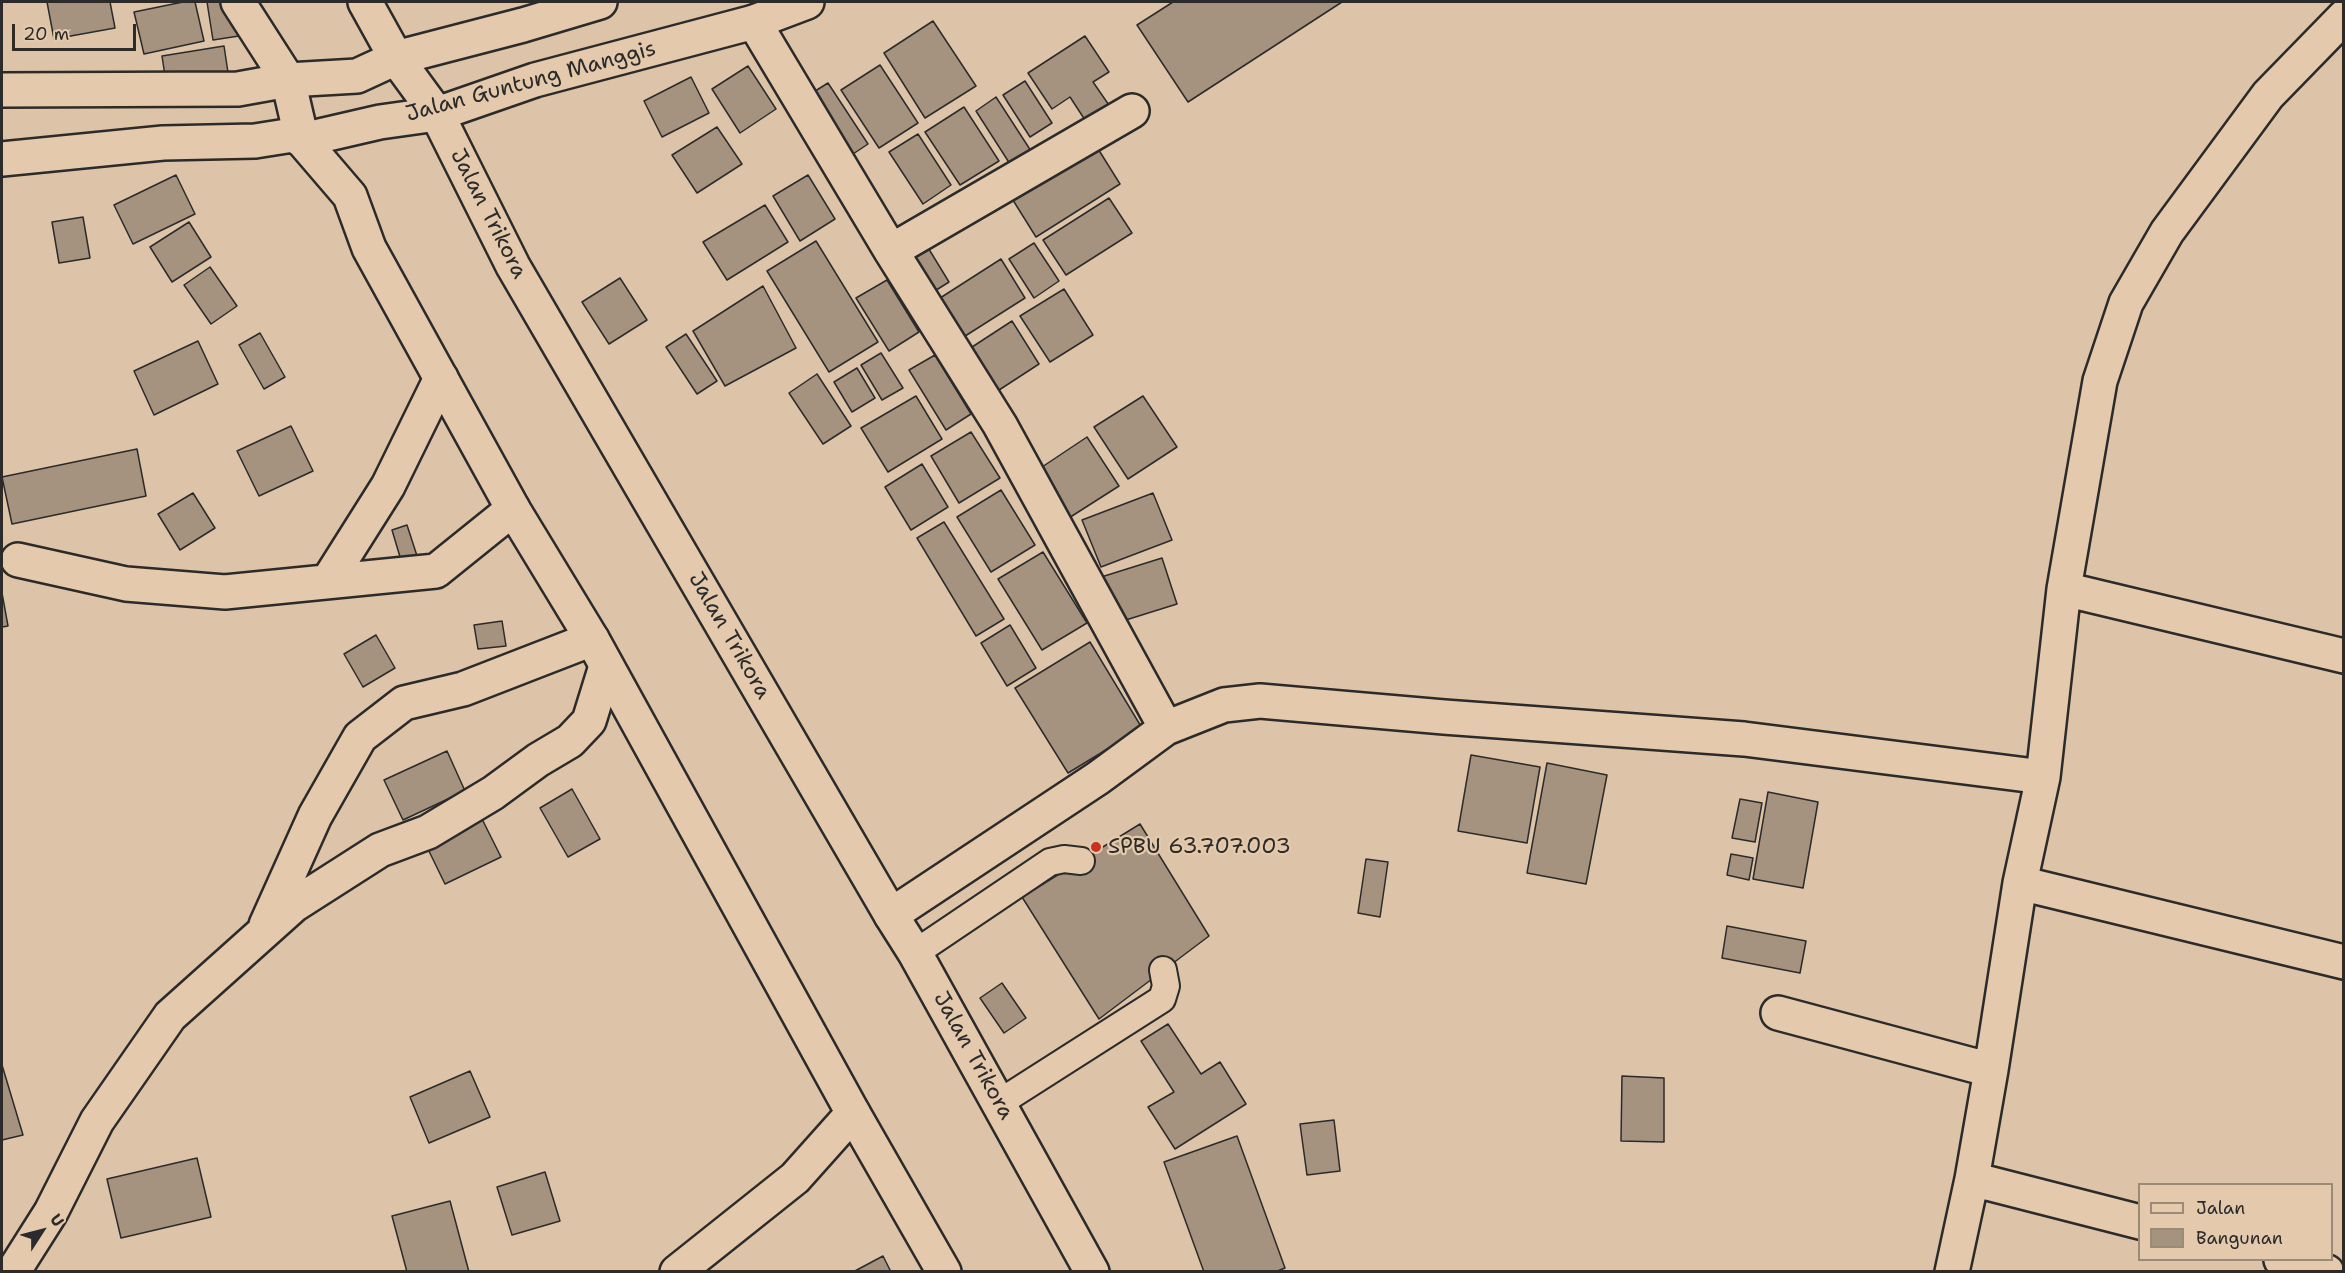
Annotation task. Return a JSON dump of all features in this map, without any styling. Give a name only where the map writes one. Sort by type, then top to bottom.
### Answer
[{"type":"street","points":[[238,2],[288,80],[302,140],[350,196],[369,248],[513,509],[599,652],[853,1113],[944,1272]]},
{"type":"street","name":"Jalan Trikora","points":[[365,2],[396,58],[437,114],[513,266],[915,953],[1092,1272]]},
{"type":"street","points":[[2,90],[238,89],[288,80],[357,76],[396,58],[523,26],[600,2]]},
{"type":"street","name":"Jalan Guntung Manggis","points":[[2,159],[164,143],[255,141],[293,135],[302,140],[380,122],[437,114],[535,80],[754,22],[807,2]]},
{"type":"street","points":[[1952,1272],[1972,1179],[2020,884],[2043,777],[2064,589],[2100,381],[2126,303],[2167,232],[2268,95],[2343,17]]},
{"type":"street","points":[[754,22],[891,251],[1000,425],[1166,728]]},
{"type":"street","points":[[891,251],[1132,111]]},
{"type":"street","points":[[328,580],[388,486],[441,378]]},
{"type":"street","points":[[18,560],[126,584],[225,592],[436,571],[513,509]]},
{"type":"street","points":[[2064,589],[2343,656]]},
{"type":"street","points":[[13,1272],[51,1212],[97,1121],[170,1016],[294,905],[380,850],[428,832],[493,793],[538,760],[570,741],[589,722],[599,652]]},
{"type":"street","points":[[261,934],[315,816],[360,737],[404,703],[599,652]]},
{"type":"street","points":[[891,915],[1098,778],[1166,728],[1224,705],[1260,701],[1744,739],[2043,777]]},
{"type":"street","points":[[2020,884],[2343,963]]},
{"type":"street","points":[[1778,1013],[1991,1070]]},
{"type":"street","points":[[677,1272],[795,1178],[853,1113]]},
{"type":"street","points":[[1972,1179],[2138,1222]]},
{"type":"street","points":[[2285,1261],[2327,1272]]},
{"type":"lane","points":[[915,953],[1050,862],[1064,859],[1081,861]]},
{"type":"lane","points":[[999,1103],[1162,999],[1167,986],[1163,970]]},
{"type":"building","points":[[47,2],[110,2],[115,28],[54,39]]},
{"type":"building","points":[[183,2],[195,2],[204,41],[144,54],[134,12]]},
{"type":"building","points":[[207,2],[233,2],[239,36],[213,40]]},
{"type":"building","points":[[1173,2],[1342,2],[1188,102],[1137,25]]},
{"type":"building","points":[[933,21],[976,86],[925,118],[884,53]]},
{"type":"building","points":[[1085,36],[1109,72],[1093,82],[1111,108],[1087,123],[1070,97],[1052,109],[1028,73]]},
{"type":"building","points":[[224,46],[229,79],[167,89],[162,56]]},
{"type":"building","points":[[880,65],[918,123],[879,148],[841,90]]},
{"type":"building","points":[[748,66],[776,109],[740,133],[712,89]]},
{"type":"building","points":[[691,77],[709,113],[662,137],[644,101]]},
{"type":"building","points":[[1025,81],[1052,123],[1030,137],[1003,95]]},
{"type":"building","points":[[828,83],[868,144],[844,160],[804,98]]},
{"type":"building","points":[[996,97],[1031,151],[1010,164],[976,111]]},
{"type":"building","points":[[964,107],[999,161],[960,185],[925,132]]},
{"type":"building","points":[[717,127],[742,164],[697,193],[672,155]]},
{"type":"building","points":[[918,134],[951,185],[923,204],[889,152]]},
{"type":"building","points":[[1095,144],[1120,184],[1036,237],[1011,197]]},
{"type":"building","points":[[176,175],[195,214],[133,244],[114,205]]},
{"type":"building","points":[[808,175],[835,219],[800,241],[773,196]]},
{"type":"building","points":[[1109,198],[1132,233],[1066,275],[1043,240]]},
{"type":"building","points":[[765,205],[788,242],[727,280],[703,242]]},
{"type":"building","points":[[83,217],[90,258],[59,263],[52,222]]},
{"type":"building","points":[[189,222],[211,257],[172,282],[150,247]]},
{"type":"building","points":[[816,241],[878,342],[829,372],[767,271]]},
{"type":"building","points":[[1034,243],[1059,281],[1034,298],[1009,259]]},
{"type":"building","points":[[927,246],[949,282],[930,294],[907,259]]},
{"type":"building","points":[[1001,259],[1025,298],[962,338],[937,300]]},
{"type":"building","points":[[210,267],[237,306],[211,324],[184,285]]},
{"type":"building","points":[[620,278],[647,320],[609,344],[582,302]]},
{"type":"building","points":[[887,280],[919,332],[889,351],[856,298]]},
{"type":"building","points":[[763,286],[796,348],[725,386],[693,331]]},
{"type":"building","points":[[1064,289],[1093,335],[1050,362],[1020,316]]},
{"type":"building","points":[[1012,321],[1039,364],[996,392],[969,349]]},
{"type":"building","points":[[260,333],[285,377],[264,389],[239,345]]},
{"type":"building","points":[[686,334],[717,381],[697,394],[666,347]]},
{"type":"building","points":[[198,341],[218,384],[154,415],[134,371]]},
{"type":"building","points":[[881,353],[903,388],[882,400],[861,365]]},
{"type":"building","points":[[935,355],[971,414],[946,430],[909,370]]},
{"type":"building","points":[[857,368],[875,398],[852,412],[834,382]]},
{"type":"building","points":[[817,374],[851,426],[823,444],[789,393]]},
{"type":"building","points":[[916,396],[942,439],[888,472],[861,428]]},
{"type":"building","points":[[1143,396],[1177,447],[1128,479],[1094,427]]},
{"type":"building","points":[[291,426],[313,471],[259,496],[237,451]]},
{"type":"building","points":[[971,432],[1000,478],[959,503],[931,456]]},
{"type":"building","points":[[1087,437],[1119,486],[1061,523],[1030,475]]},
{"type":"building","points":[[137,449],[146,496],[12,524],[2,477]]},
{"type":"building","points":[[922,464],[948,507],[911,530],[885,487]]},
{"type":"building","points":[[1001,490],[1035,545],[991,572],[957,517]]},
{"type":"building","points":[[193,493],[215,528],[180,550],[158,514]]},
{"type":"building","points":[[1153,493],[1172,540],[1101,567],[1082,520]]},
{"type":"building","points":[[944,522],[1004,619],[976,636],[917,538]]},
{"type":"building","points":[[407,525],[419,562],[403,567],[392,530]]},
{"type":"building","points":[[1043,552],[1087,623],[1042,650],[998,579]]},
{"type":"building","points":[[1162,558],[1177,604],[1113,624],[1098,578]]},
{"type":"building","points":[[2,593],[8,626],[2,627]]},
{"type":"building","points":[[502,621],[506,646],[478,649],[474,625]]},
{"type":"building","points":[[1010,625],[1036,668],[1007,686],[981,643]]},
{"type":"building","points":[[376,635],[395,668],[363,687],[344,654]]},
{"type":"building","points":[[1090,642],[1142,728],[1068,773],[1015,688]]},
{"type":"building","points":[[447,751],[465,791],[403,820],[384,780]]},
{"type":"building","points":[[1471,755],[1540,767],[1527,843],[1458,831]]},
{"type":"building","points":[[1547,763],[1607,775],[1586,884],[1527,873]]},
{"type":"building","points":[[572,789],[600,839],[568,857],[540,808]]},
{"type":"building","points":[[1768,792],[1818,802],[1803,888],[1753,879]]},
{"type":"building","points":[[1740,799],[1762,803],[1755,842],[1732,838]]},
{"type":"building","points":[[481,817],[501,857],[445,884],[425,843]]},
{"type":"building","points":[[1140,824],[1209,936],[1099,1019],[1022,897]]},
{"type":"building","points":[[1731,854],[1753,858],[1749,880],[1727,875]]},
{"type":"building","points":[[1366,859],[1388,862],[1380,917],[1358,913]]},
{"type":"building","points":[[1727,926],[1806,941],[1800,973],[1722,958]]},
{"type":"building","points":[[1002,983],[1026,1018],[1004,1033],[980,998]]},
{"type":"building","points":[[1168,1024],[1201,1074],[1220,1062],[1246,1104],[1175,1149],[1148,1107],[1174,1092],[1141,1041]]},
{"type":"building","points":[[2,1065],[23,1135],[2,1140]]},
{"type":"building","points":[[470,1071],[490,1117],[429,1143],[410,1097]]},
{"type":"building","points":[[1622,1076],[1664,1078],[1664,1142],[1621,1141]]},
{"type":"building","points":[[1334,1120],[1340,1171],[1307,1175],[1300,1124]]},
{"type":"building","points":[[1237,1136],[1285,1268],[1275,1272],[1204,1272],[1164,1162]]},
{"type":"building","points":[[197,1158],[211,1217],[121,1238],[107,1179]]},
{"type":"building","points":[[545,1172],[560,1221],[512,1235],[497,1187]]},
{"type":"building","points":[[450,1201],[469,1272],[407,1272],[392,1216]]},
{"type":"building","points":[[883,1256],[891,1272],[853,1272]]},
{"type":"place","name":"SPBU 63.707.003","points":[[1096,847]]}]
